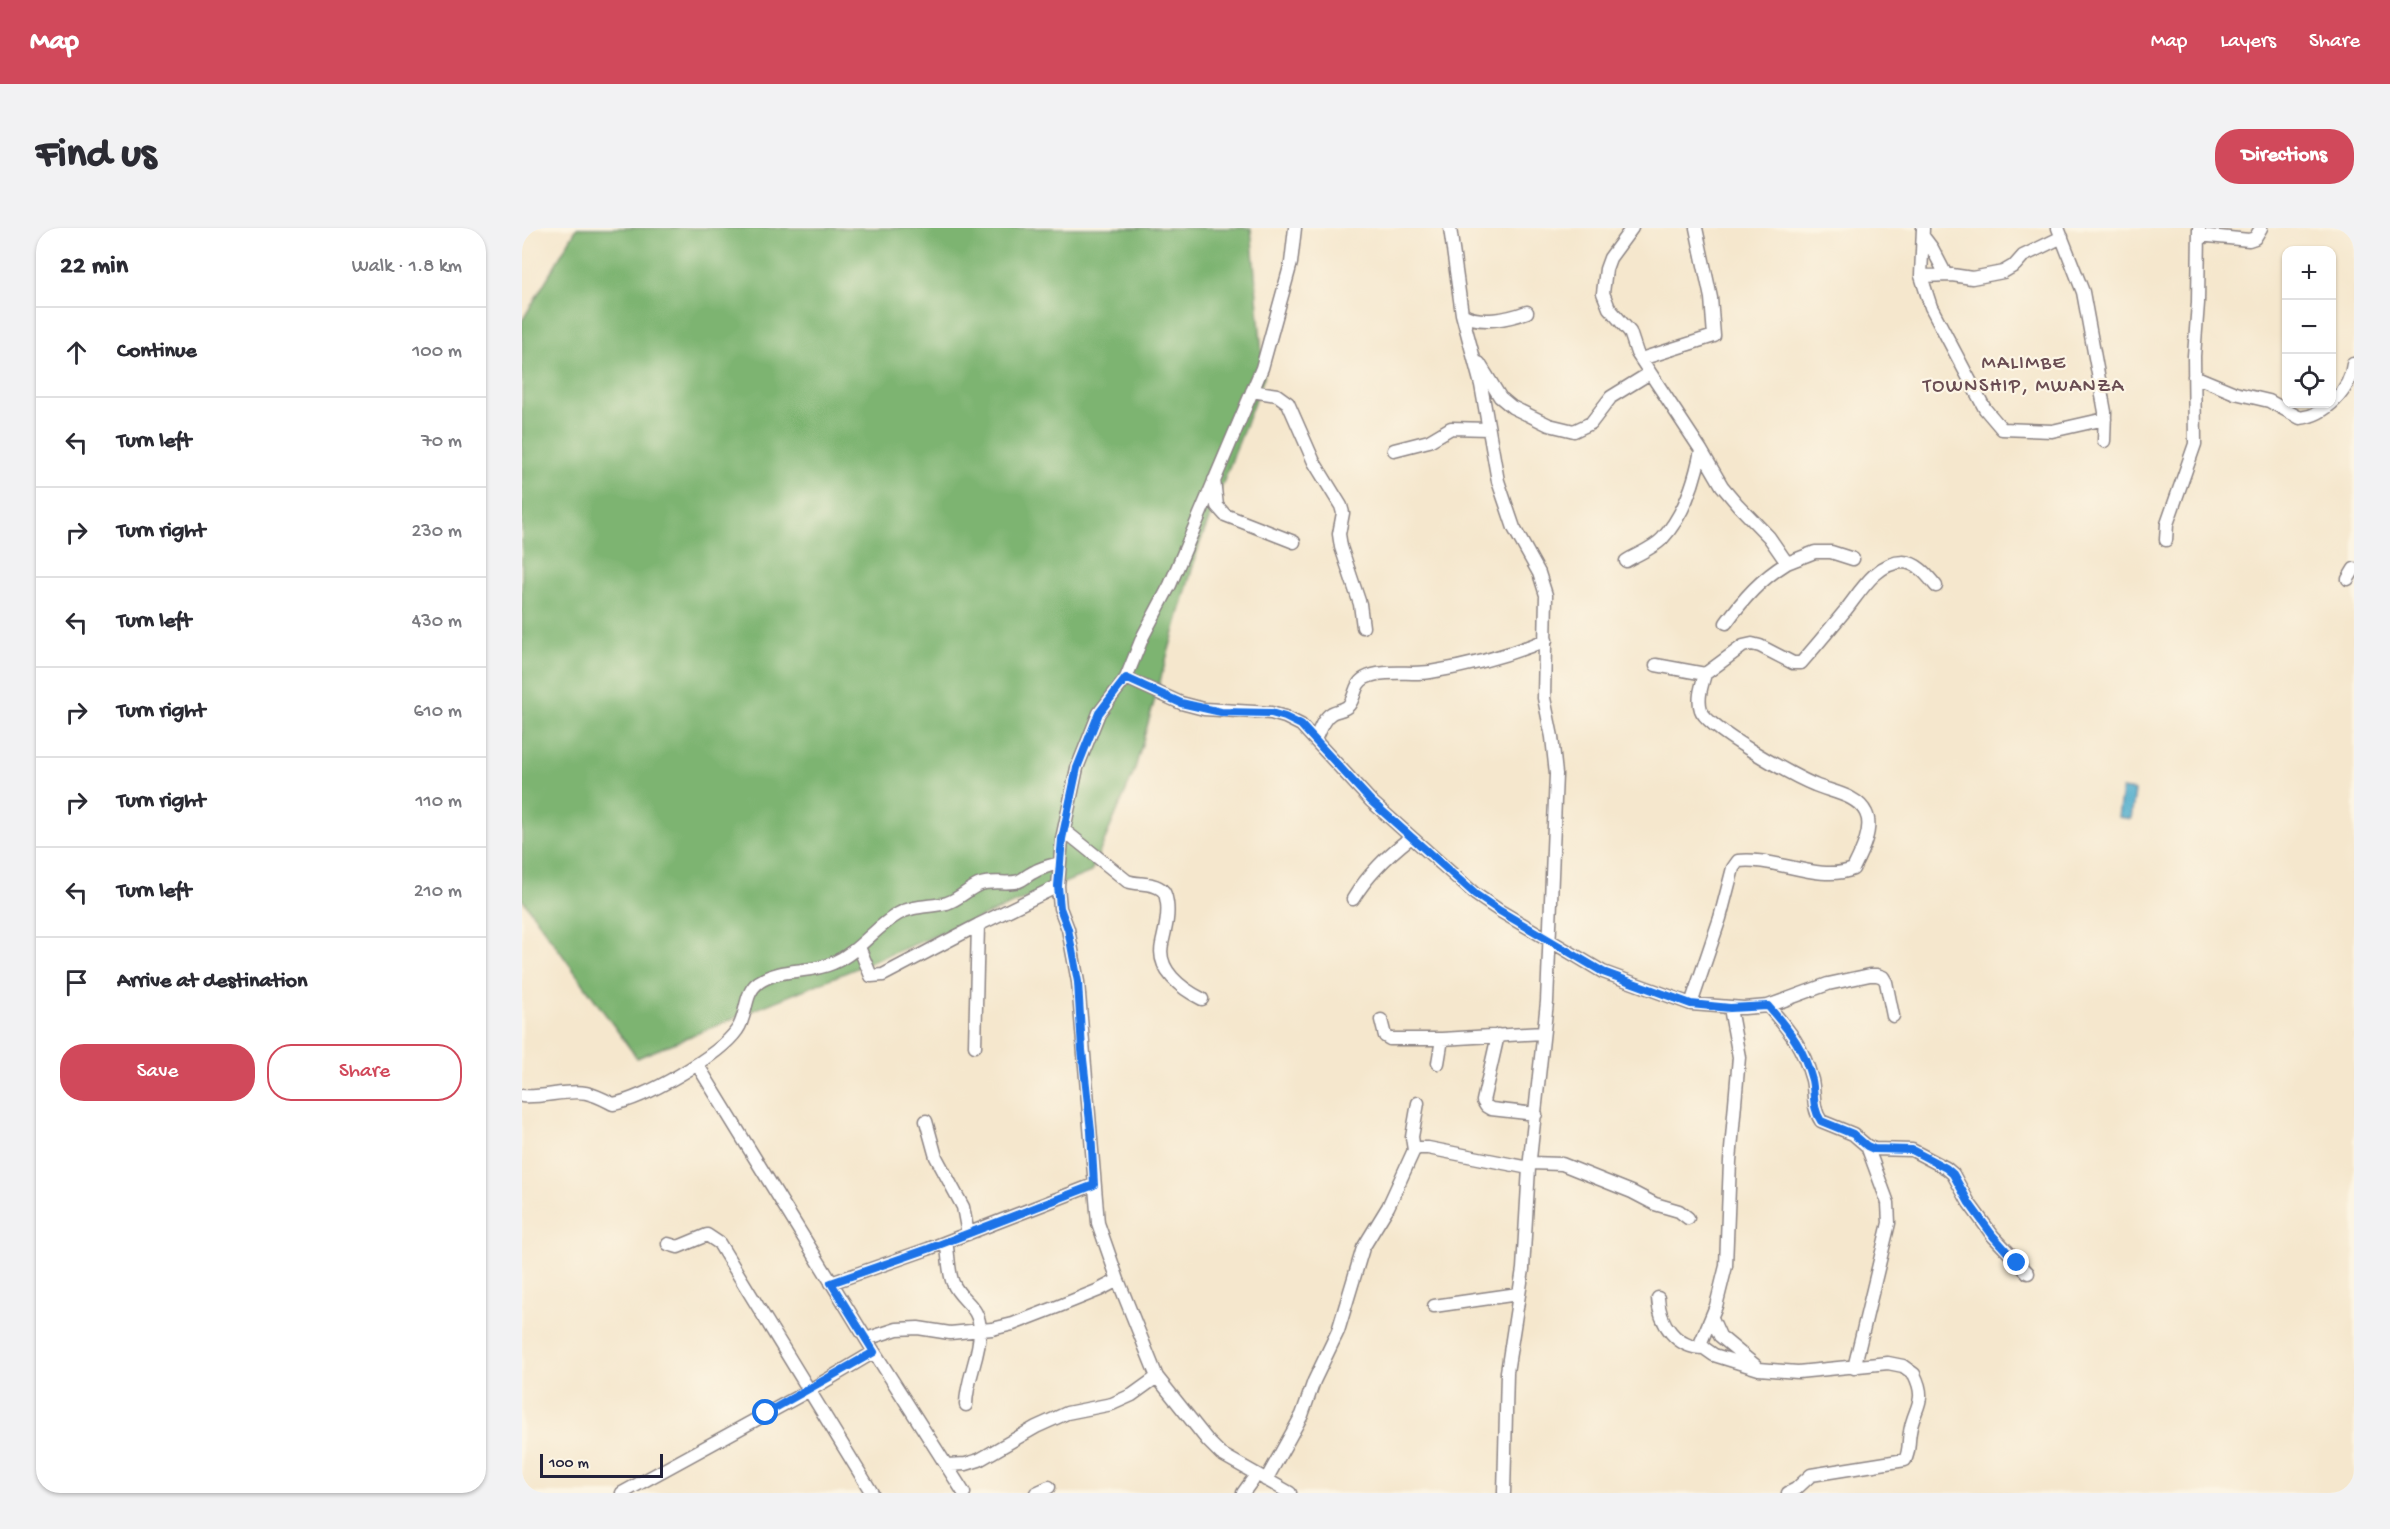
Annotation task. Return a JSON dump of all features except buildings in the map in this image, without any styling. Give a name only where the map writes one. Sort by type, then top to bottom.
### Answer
[{"type":"street","points":[[1290,1493],[1221,1454],[1157,1377],[1118,1280],[1098,1223],[1078,982],[1068,929],[1060,908],[1058,886],[1062,839],[1077,768],[1099,713],[1126,678],[1143,636],[1170,585],[1267,354],[1292,263],[1295,228]]},
{"type":"street","points":[[1450,228],[1462,314],[1483,393],[1488,429],[1505,507],[1546,595],[1544,698],[1552,737],[1556,774],[1544,1033],[1530,1165],[1523,1269],[1507,1372],[1504,1493]]},
{"type":"street","points":[[1632,228],[1610,258],[1606,269],[1603,293],[1609,308],[1630,332],[1632,344],[1722,486],[1769,537],[1787,563]]},
{"type":"street","points":[[1641,359],[1712,337],[1714,334],[1706,273],[1696,228]]},
{"type":"street","points":[[2166,540],[2168,524],[2195,444],[2194,376],[2199,232],[2249,240],[2255,238],[2261,228]]},
{"type":"street","points":[[1923,232],[1946,275]]},
{"type":"street","points":[[1923,232],[1922,276],[1931,307],[1985,409],[2002,429],[2052,431],[2078,427],[2105,419]]},
{"type":"street","points":[[1922,276],[1946,275],[1972,278],[2004,272],[2023,256],[2060,232],[2083,292],[2105,419],[2104,441]]},
{"type":"street","points":[[1462,314],[1468,318],[1480,320],[1503,319],[1527,312]]},
{"type":"street","points":[[1474,358],[1483,368],[1500,397],[1512,407],[1549,425],[1574,431],[1591,423],[1611,397],[1650,373]]},
{"type":"street","points":[[2194,376],[2227,390],[2269,401],[2300,418],[2325,410],[2347,381],[2353,364]]},
{"type":"street","points":[[1252,391],[1277,395],[1288,403],[1314,462],[1341,506],[1343,513],[1341,547],[1360,604],[1363,627]]},
{"type":"street","points":[[1394,450],[1429,441],[1450,428],[1488,429]]},
{"type":"street","points":[[1626,561],[1662,539],[1677,518],[1689,495],[1701,450]]},
{"type":"street","points":[[1214,479],[1217,506],[1225,515],[1294,542]]},
{"type":"street","points":[[1726,623],[1747,595],[1768,574],[1787,563],[1815,552],[1831,552],[1853,558]]},
{"type":"street","points":[[1691,1004],[1718,927],[1733,868],[1738,861],[1845,873],[1853,869],[1861,854],[1869,824],[1862,805],[1846,796],[1797,777],[1728,736],[1703,715],[1699,700],[1705,674],[1743,646],[1752,644],[1794,663],[1801,663],[1860,590],[1892,564],[1903,562],[1914,564],[1925,572],[1936,586]]},
{"type":"street","points":[[1315,740],[1324,721],[1331,714],[1349,705],[1359,683],[1365,678],[1378,674],[1448,669],[1500,657],[1546,640]]},
{"type":"street","points":[[1656,665],[1705,674]]},
{"type":"street","points":[[1126,678],[1181,703],[1221,712],[1250,711],[1285,717],[1301,725],[1371,801],[1475,894],[1603,972],[1691,1004],[1730,1008],[1768,1006],[1828,984],[1877,975],[1882,976],[1887,982],[1893,1016]]},
{"type":"street","points":[[1065,831],[1127,880],[1135,884],[1155,886],[1162,890],[1166,896],[1168,908],[1161,946],[1165,968],[1178,984],[1202,999]]},
{"type":"street","points":[[1353,899],[1362,883],[1386,856],[1410,838]]},
{"type":"street","points":[[522,1096],[543,1097],[579,1092],[588,1093],[613,1104],[625,1102],[697,1064],[736,1031],[746,1008],[748,996],[752,988],[760,982],[783,972],[815,969],[831,964],[859,947],[899,913],[909,909],[946,903],[988,882],[1018,881],[1060,863]]},
{"type":"street","points":[[859,947],[868,972],[876,977],[1058,886]]},
{"type":"street","points":[[975,1046],[978,925]]},
{"type":"street","points":[[1768,1006],[1798,1043],[1810,1075],[1815,1109],[1821,1121],[1853,1134],[1874,1149],[1912,1150],[1946,1168],[1953,1174],[1969,1203],[1993,1236],[2028,1273]]},
{"type":"street","points":[[1730,1008],[1739,1057],[1730,1161],[1726,1266],[1724,1282],[1701,1342],[1704,1348],[1714,1355],[1759,1369],[1798,1372],[1895,1364],[1914,1374],[1921,1397],[1912,1424],[1905,1460],[1811,1475],[1788,1493]]},
{"type":"street","points":[[1381,1020],[1385,1036],[1390,1039],[1442,1039],[1544,1033]]},
{"type":"street","points":[[1498,1035],[1494,1061],[1483,1095],[1486,1106],[1491,1109],[1536,1114]]},
{"type":"street","points":[[1438,1063],[1442,1039]]},
{"type":"street","points":[[697,1064],[963,1493]]},
{"type":"street","points":[[1243,1493],[1261,1478],[1299,1420],[1314,1381],[1335,1338],[1363,1248],[1388,1207],[1414,1150],[1412,1137],[1418,1102]]},
{"type":"street","points":[[926,1121],[936,1157],[963,1207],[968,1234]]},
{"type":"street","points":[[1854,1368],[1888,1235],[1889,1223],[1888,1203],[1867,1146]]},
{"type":"street","points":[[1414,1150],[1428,1148],[1530,1165],[1562,1164],[1632,1192],[1655,1204],[1679,1211],[1688,1218]]},
{"type":"street","points":[[831,1283],[968,1234],[1094,1185]]},
{"type":"street","points":[[668,1244],[678,1247],[707,1235],[719,1243],[873,1493]]},
{"type":"street","points":[[946,1242],[954,1286],[971,1304],[980,1331],[967,1387],[966,1405]]},
{"type":"street","points":[[866,1339],[897,1329],[918,1328],[950,1333],[980,1331],[1013,1324],[1099,1290],[1118,1280]]},
{"type":"street","points":[[1434,1306],[1518,1294]]},
{"type":"street","points":[[1658,1298],[1663,1323],[1673,1334],[1683,1344],[1693,1348],[1704,1348]]},
{"type":"street","points":[[1712,1318],[1720,1336],[1759,1369]]},
{"type":"street","points":[[622,1493],[810,1390],[874,1352]]},
{"type":"street","points":[[946,1465],[966,1464],[979,1460],[1036,1427],[1056,1420],[1067,1413],[1112,1404],[1132,1395],[1157,1377]]},
{"type":"street","points":[[1036,1493],[1049,1487]]},
{"type":"green space","points":[[577,228],[1251,228],[1264,377],[1199,545],[1134,772],[1091,872],[637,1058],[522,899],[522,321]]},
{"type":"water","points":[[2122,789],[2135,791],[2131,819],[2118,817]]},
{"type":"district","name":"MALIMBE TOWNSHIP, MWANZA","points":[[2024,372]]},
{"type":"route","points":[[766,1413],[874,1352],[831,1283],[928,1249],[1094,1185],[1078,982],[1068,929],[1060,908],[1058,886],[1062,839],[1077,768],[1099,713],[1126,678],[1181,703],[1221,712],[1271,713],[1301,725],[1371,801],[1475,894],[1603,972],[1691,1004],[1730,1008],[1768,1006],[1798,1043],[1808,1067],[1815,1109],[1821,1121],[1853,1134],[1874,1149],[1912,1150],[1946,1168],[1953,1174],[1969,1203],[1993,1236],[2017,1263]]}]
